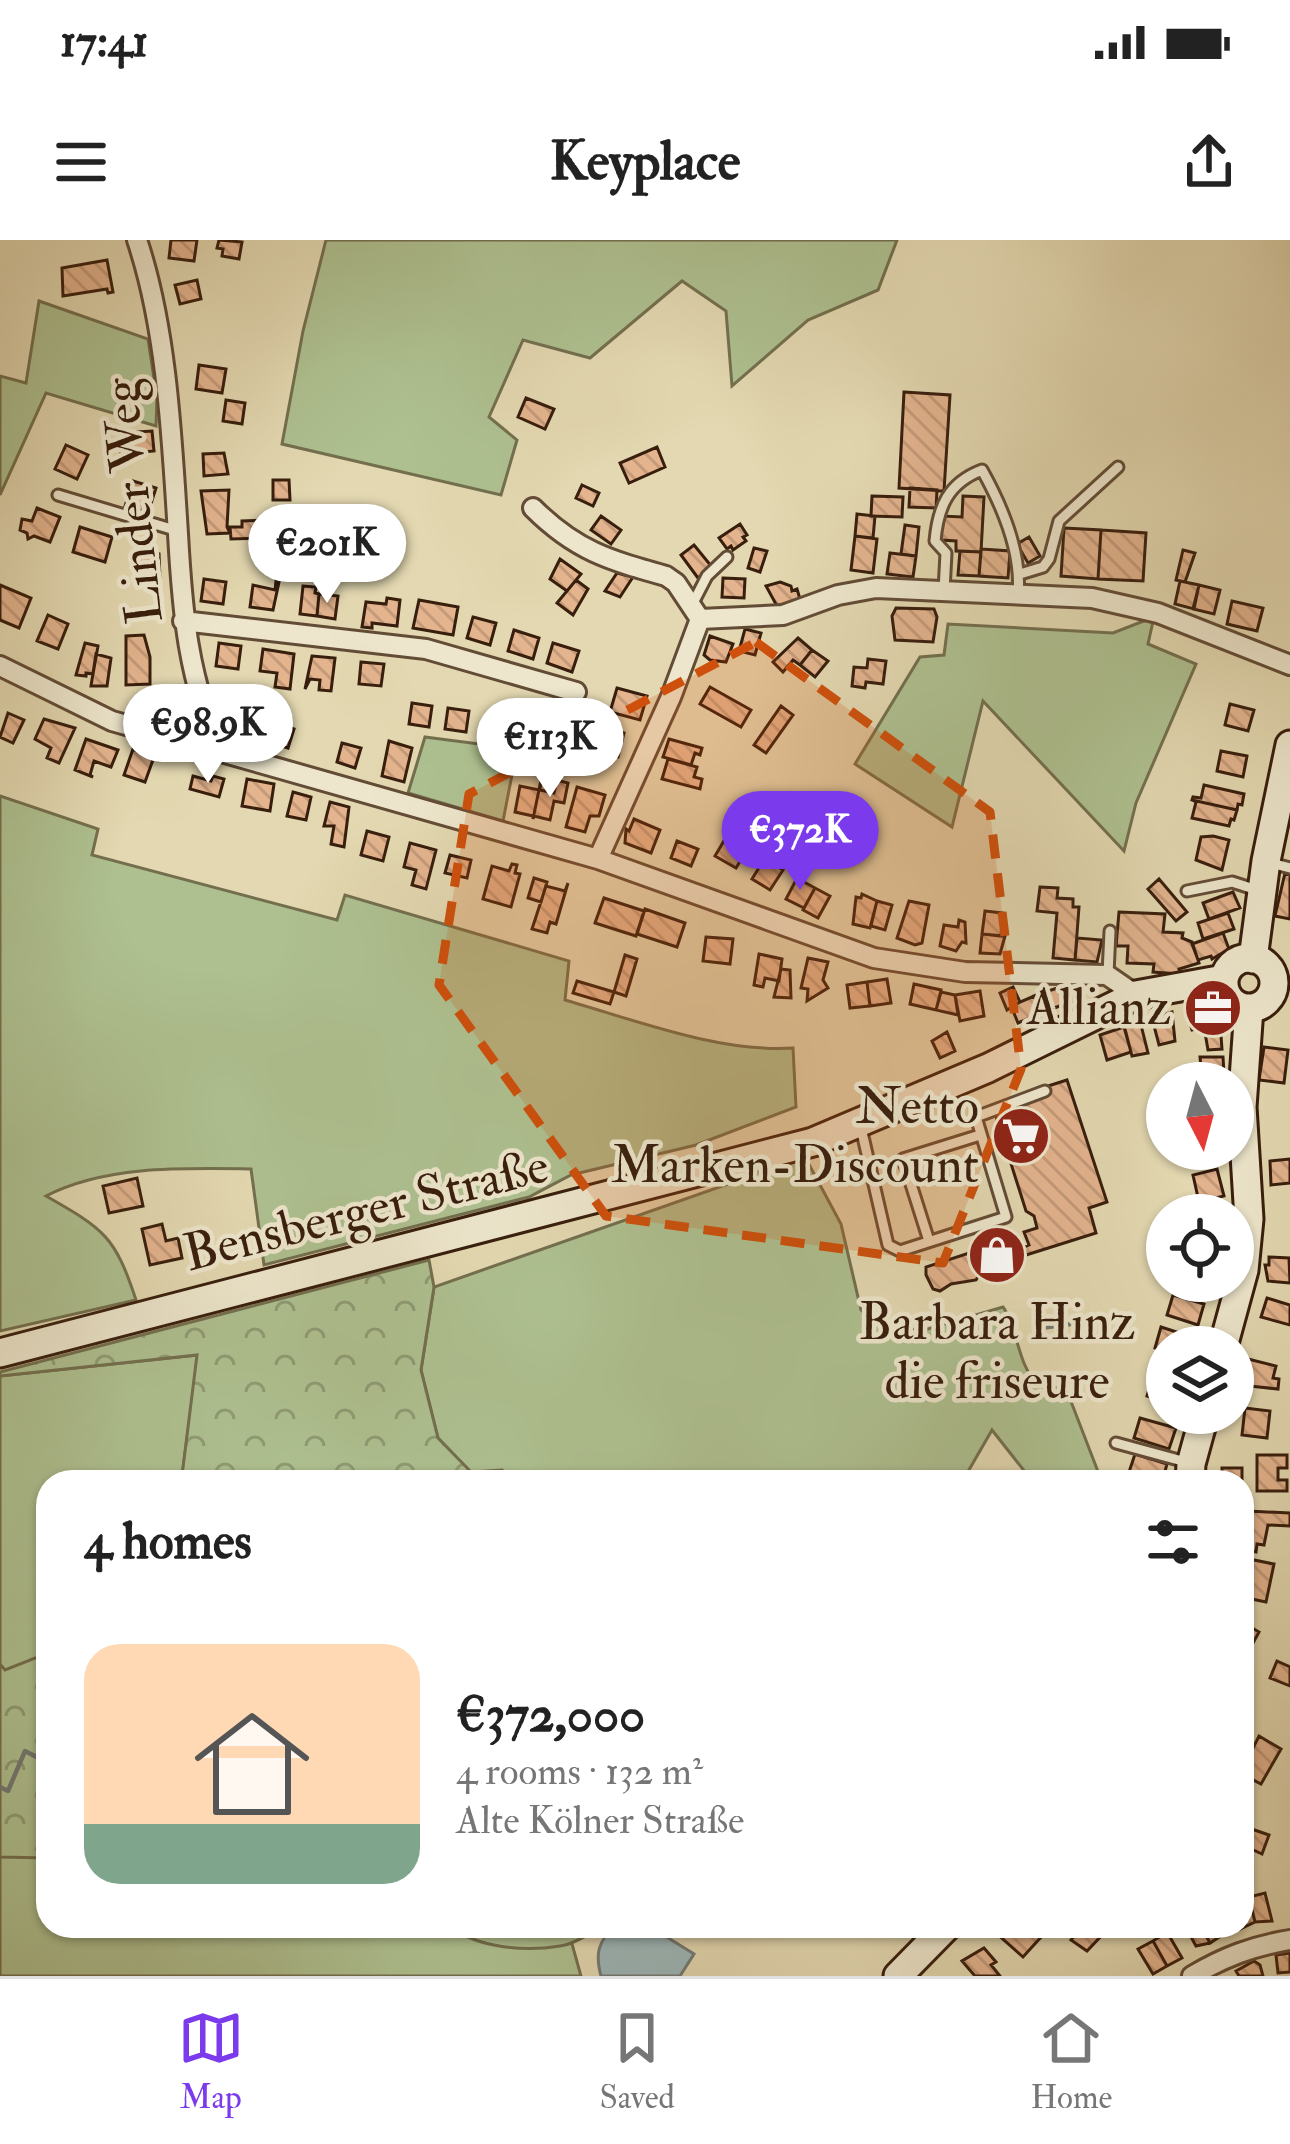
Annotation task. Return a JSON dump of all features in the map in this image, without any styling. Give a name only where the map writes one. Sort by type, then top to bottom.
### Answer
[{"type":"main road","points":[[1253,958],[1262,892],[1278,865],[1290,745]]},
{"type":"main road","points":[[1253,958],[1269,966],[1283,984],[1269,999],[1249,1008],[1229,998],[1224,979],[1232,964],[1253,958]]},
{"type":"main road","name":"Bensberger Straße","points":[[0,1353],[755,1160],[860,1123],[1136,995],[1224,979]]},
{"type":"main road","points":[[1229,1326],[1244,1270],[1250,1219],[1242,1107],[1249,1008]]},
{"type":"main road","points":[[1191,1470],[1200,1434]]},
{"type":"main road","points":[[898,1976],[935,1938]]},
{"type":"street","name":"Linder Weg","points":[[137,240],[161,354],[183,621],[222,751]]},
{"type":"street","points":[[533,508],[562,537],[595,556],[666,576],[696,612],[783,615],[857,590],[1018,594],[1124,603],[1290,665]]},
{"type":"street","points":[[598,859],[671,697],[696,612]]},
{"type":"street","points":[[183,621],[426,650],[576,692]]},
{"type":"street","points":[[0,666],[112,722],[598,859],[874,958],[965,972],[1107,975],[1136,995]]},
{"type":"street","points":[[1192,1976],[1240,1952],[1290,1940]]},
{"type":"lane","points":[[1020,574],[1043,567],[1053,534],[1068,509],[1118,467]]},
{"type":"lane","points":[[944,591],[946,553],[935,541],[937,515],[961,477],[982,470],[1020,574],[1018,594]]},
{"type":"lane","points":[[58,495],[178,531]]},
{"type":"lane","points":[[69,517],[74,502]]},
{"type":"lane","points":[[696,612],[707,576],[727,556]]},
{"type":"lane","points":[[1187,891],[1232,882],[1262,892]]},
{"type":"lane","points":[[1107,975],[1111,932]]},
{"type":"lane","points":[[860,1123],[888,1245],[900,1251],[1006,1217],[976,1117],[1046,1091]]},
{"type":"lane","points":[[928,1241],[903,1159],[980,1135]]},
{"type":"lane","points":[[1116,1443],[1183,1470]]},
{"type":"highlighted area","points":[[756,642],[990,812],[1021,1069],[943,1263],[606,1216],[439,985],[469,794]]},
{"type":"green space","points":[[326,240],[897,240],[878,290],[808,320],[732,386],[726,311],[682,281],[590,358],[523,340],[489,417],[517,440],[501,495],[282,444]]},
{"type":"green space","points":[[39,301],[148,339],[156,426],[46,393],[0,495],[0,376],[26,383]]},
{"type":"green space","points":[[1154,617],[1148,644],[1196,664],[1136,803],[1124,851],[983,701],[952,827],[855,764],[920,657],[944,655],[948,624],[1113,633]]},
{"type":"green space","points":[[425,737],[517,749],[503,821],[408,793]]},
{"type":"green space","points":[[0,796],[98,829],[92,855],[337,920],[345,895],[569,961],[565,1000],[707,1040],[793,1048],[796,1107],[696,1145],[571,1175],[529,1197],[264,1265],[251,1169],[146,1170],[69,1186],[46,1196],[105,1236],[136,1300],[0,1331]]},
{"type":"green space","points":[[805,1157],[841,1224],[861,1310],[874,1321],[921,1331],[1003,1307],[1031,1376],[1067,1391],[1097,1470],[1024,1470],[992,1430],[969,1470],[469,1470],[438,1438],[421,1370],[434,1287]]},
{"type":"green space","points":[[429,1260],[434,1287],[421,1370],[438,1438],[469,1470],[183,1470],[197,1355],[0,1376],[0,1372]]},
{"type":"green space","points":[[198,1355],[183,1470],[36,1470],[36,1681],[0,1676],[0,1376]]},
{"type":"green space","points":[[36,1658],[36,1858],[0,1857],[0,1664],[5,1670]]},
{"type":"green space","points":[[36,1782],[36,1938],[570,1938],[581,1976],[0,1976],[0,1783]]},
{"type":"green space","points":[[473,1938],[582,1938],[566,1945],[532,1948]]},
{"type":"water","points":[[604,1938],[668,1938],[694,1954],[680,1976],[601,1976],[599,1948]]},
{"type":"building","points":[[171,240],[197,240],[194,261],[169,258]]},
{"type":"building","points":[[219,240],[242,242],[239,259],[222,256]]},
{"type":"building","points":[[107,260],[113,292],[63,296],[62,268]]},
{"type":"building","points":[[197,280],[201,299],[180,304],[175,285]]},
{"type":"building","points":[[199,365],[226,369],[222,393],[196,389]]},
{"type":"building","points":[[904,392],[950,395],[944,491],[899,488]]},
{"type":"building","points":[[526,398],[554,409],[545,429],[518,417]]},
{"type":"building","points":[[226,400],[245,403],[242,424],[223,421]]},
{"type":"building","points":[[152,431],[154,451],[121,454],[120,433]]},
{"type":"building","points":[[66,445],[88,455],[77,479],[55,469]]},
{"type":"building","points":[[657,447],[665,467],[629,483],[620,463]]},
{"type":"building","points":[[224,453],[228,474],[204,476],[203,454]]},
{"type":"building","points":[[273,480],[289,480],[290,500],[273,500]]},
{"type":"building","points":[[133,481],[156,488],[148,513],[125,506]]},
{"type":"building","points":[[582,485],[599,493],[593,506],[576,498]]},
{"type":"building","points":[[910,488],[937,490],[936,508],[909,507]]},
{"type":"building","points":[[229,490],[230,533],[207,534],[201,491]]},
{"type":"building","points":[[872,496],[903,497],[902,517],[871,516]]},
{"type":"building","points":[[963,496],[984,497],[981,552],[956,551],[956,541],[941,540],[942,516],[962,517]]},
{"type":"building","points":[[37,508],[60,517],[50,542],[34,536],[28,539],[20,530],[22,519],[32,521]]},
{"type":"building","points":[[857,514],[875,516],[873,538],[855,536]]},
{"type":"building","points":[[601,516],[621,530],[611,544],[591,530]]},
{"type":"building","points":[[268,520],[269,538],[231,539],[230,527],[242,527],[242,521]]},
{"type":"building","points":[[740,524],[746,541],[727,549],[719,538]]},
{"type":"building","points":[[905,525],[919,527],[916,556],[901,554]]},
{"type":"building","points":[[80,527],[112,537],[105,562],[73,552]]},
{"type":"building","points":[[1064,528],[1101,530],[1098,579],[1061,576]]},
{"type":"building","points":[[1101,530],[1146,533],[1143,581],[1098,579]]},
{"type":"building","points":[[855,536],[877,539],[873,573],[851,570]]},
{"type":"building","points":[[1029,537],[1040,556],[1028,563],[1017,544]]},
{"type":"building","points":[[694,545],[712,567],[698,578],[681,555]]},
{"type":"building","points":[[754,548],[767,551],[760,572],[748,568]]},
{"type":"building","points":[[981,549],[1010,551],[1008,578],[979,576]]},
{"type":"building","points":[[1183,550],[1195,553],[1185,582],[1176,580]]},
{"type":"building","points":[[960,551],[981,552],[979,576],[958,575]]},
{"type":"building","points":[[890,553],[916,556],[913,577],[887,574]]},
{"type":"building","points":[[138,554],[159,554],[160,579],[139,580]]},
{"type":"building","points":[[560,559],[581,574],[567,591],[550,579]]},
{"type":"building","points":[[617,573],[633,577],[620,597],[605,591]]},
{"type":"building","points":[[723,578],[745,579],[744,598],[722,597]]},
{"type":"building","points":[[204,579],[226,582],[223,604],[201,601]]},
{"type":"building","points":[[576,580],[588,589],[573,615],[557,603]]},
{"type":"building","points":[[276,581],[273,610],[250,607],[253,585],[275,590]]},
{"type":"building","points":[[1180,581],[1199,585],[1194,609],[1175,604]]},
{"type":"building","points":[[780,582],[792,591],[797,589],[800,599],[777,606],[766,586]]},
{"type":"building","points":[[0,585],[31,598],[19,628],[0,620]]},
{"type":"building","points":[[1199,585],[1220,590],[1214,614],[1193,609]]},
{"type":"building","points":[[303,586],[316,587],[317,616],[300,614]]},
{"type":"building","points":[[319,594],[338,596],[335,619],[317,616]]},
{"type":"building","points":[[387,598],[400,600],[397,626],[372,623],[372,628],[362,627],[366,602],[386,604]]},
{"type":"building","points":[[419,600],[458,607],[453,635],[413,628]]},
{"type":"building","points":[[1232,601],[1263,608],[1257,631],[1227,624]]},
{"type":"building","points":[[896,608],[934,609],[933,642],[895,640],[892,616]]},
{"type":"building","points":[[48,615],[68,624],[58,649],[37,641]]},
{"type":"building","points":[[473,617],[496,623],[490,645],[467,638]]},
{"type":"building","points":[[745,629],[761,633],[755,655],[739,651]]},
{"type":"building","points":[[514,630],[539,638],[533,659],[508,651]]},
{"type":"building","points":[[144,635],[150,684],[126,685],[126,636]]},
{"type":"building","points":[[710,636],[733,644],[726,662],[704,655]]},
{"type":"building","points":[[798,638],[812,650],[800,665],[793,660],[783,672],[773,662]]},
{"type":"building","points":[[85,643],[98,646],[93,674],[76,675]]},
{"type":"building","points":[[219,643],[241,646],[238,669],[216,666]]},
{"type":"building","points":[[553,643],[579,651],[572,672],[547,663]]},
{"type":"building","points":[[263,649],[294,654],[290,689],[275,687],[277,673],[260,671]]},
{"type":"building","points":[[812,650],[828,661],[815,677],[800,665]]},
{"type":"building","points":[[96,654],[111,658],[107,686],[91,686]]},
{"type":"building","points":[[312,656],[335,658],[331,691],[319,690],[320,680],[310,679],[305,689]]},
{"type":"building","points":[[868,659],[886,661],[883,684],[852,686],[854,667],[867,668]]},
{"type":"building","points":[[361,662],[384,664],[381,686],[359,684]]},
{"type":"building","points":[[710,687],[751,710],[741,727],[700,704]]},
{"type":"building","points":[[617,688],[647,696],[640,720],[610,712]]},
{"type":"building","points":[[171,695],[188,700],[183,717],[166,712]]},
{"type":"building","points":[[412,703],[432,706],[429,727],[409,724]]},
{"type":"building","points":[[1230,704],[1254,710],[1248,731],[1225,725]]},
{"type":"building","points":[[781,706],[793,715],[766,753],[754,745]]},
{"type":"building","points":[[448,708],[469,711],[466,732],[445,729]]},
{"type":"building","points":[[500,712],[521,718],[515,742],[493,736]]},
{"type":"building","points":[[8,713],[24,720],[13,743],[0,737]]},
{"type":"building","points":[[44,719],[75,728],[59,763],[47,758],[51,748],[35,739]]},
{"type":"building","points":[[265,720],[276,723],[270,742],[259,739]]},
{"type":"building","points":[[537,720],[557,727],[551,746],[531,740]]},
{"type":"building","points":[[276,723],[294,729],[288,748],[270,742]]},
{"type":"building","points":[[597,725],[624,733],[618,757],[590,749]]},
{"type":"building","points":[[86,739],[118,750],[111,767],[94,761],[93,777],[75,770]]},
{"type":"building","points":[[669,739],[702,748],[700,755],[695,753],[691,765],[663,757]]},
{"type":"building","points":[[389,741],[412,748],[404,782],[382,776]]},
{"type":"building","points":[[342,743],[361,748],[355,768],[337,762]]},
{"type":"building","points":[[133,749],[154,757],[145,782],[124,775]]},
{"type":"building","points":[[1221,751],[1247,756],[1243,777],[1217,771]]},
{"type":"building","points":[[668,759],[697,767],[694,777],[702,779],[700,789],[662,779]]},
{"type":"building","points":[[193,776],[224,779],[219,797],[190,789]]},
{"type":"building","points":[[247,779],[274,784],[270,811],[242,806]]},
{"type":"building","points":[[541,780],[540,790],[554,793],[557,780],[568,783],[564,803],[554,801],[550,820],[533,819]]},
{"type":"building","points":[[1204,785],[1244,794],[1242,805],[1237,810],[1192,800],[1201,798]]},
{"type":"building","points":[[520,786],[539,790],[533,819],[515,812]]},
{"type":"building","points":[[577,787],[605,795],[599,816],[590,816],[585,832],[566,827]]},
{"type":"building","points":[[293,792],[311,797],[306,820],[287,816]]},
{"type":"building","points":[[1192,800],[1237,810],[1234,820],[1229,826],[1192,818],[1196,802]]},
{"type":"building","points":[[330,802],[349,807],[344,847],[331,844],[334,826],[324,826]]},
{"type":"building","points":[[634,819],[660,830],[651,853],[625,843],[626,829]]},
{"type":"building","points":[[731,829],[753,840],[736,868],[715,856]]},
{"type":"building","points":[[367,831],[389,837],[383,861],[361,855]]},
{"type":"building","points":[[1201,837],[1229,840],[1222,870],[1196,860]]},
{"type":"building","points":[[677,841],[698,849],[691,866],[671,858]]},
{"type":"building","points":[[410,843],[436,850],[426,889],[412,885],[416,870],[404,867]]},
{"type":"building","points":[[450,855],[471,860],[467,878],[445,873]]},
{"type":"building","points":[[765,858],[783,870],[770,890],[752,879]]},
{"type":"building","points":[[512,864],[520,874],[511,907],[483,899],[492,866],[509,871]]},
{"type":"building","points":[[1285,873],[1290,875],[1290,919],[1275,916]]},
{"type":"building","points":[[534,878],[547,882],[541,902],[528,898]]},
{"type":"building","points":[[797,878],[815,888],[804,908],[786,899]]},
{"type":"building","points":[[1159,879],[1187,912],[1176,921],[1148,889]]},
{"type":"building","points":[[568,883],[556,924],[550,922],[547,933],[532,929],[546,886],[565,891]]},
{"type":"building","points":[[1040,887],[1058,888],[1057,898],[1073,899],[1073,907],[1079,907],[1075,960],[1053,958],[1057,913],[1037,911]]},
{"type":"building","points":[[815,888],[830,896],[818,918],[803,910]]},
{"type":"building","points":[[1233,892],[1240,908],[1209,919],[1203,903]]},
{"type":"building","points":[[862,894],[877,901],[870,928],[853,924],[856,897]]},
{"type":"building","points":[[604,898],[644,911],[636,936],[595,923]]},
{"type":"building","points":[[877,901],[892,905],[885,930],[871,926]]},
{"type":"building","points":[[909,901],[929,905],[922,943],[915,945],[897,938]]},
{"type":"building","points":[[645,909],[685,923],[677,947],[637,934]]},
{"type":"building","points":[[985,911],[1003,913],[1001,936],[982,934]]},
{"type":"building","points":[[1119,912],[1165,914],[1163,932],[1183,933],[1182,938],[1192,942],[1199,963],[1179,969],[1180,974],[1153,972],[1154,964],[1127,963],[1128,946],[1116,946]]},
{"type":"building","points":[[1228,913],[1234,929],[1203,939],[1198,923]]},
{"type":"building","points":[[959,920],[965,922],[966,943],[956,951],[940,946],[944,925],[958,927]]},
{"type":"building","points":[[1223,933],[1229,949],[1212,959],[1198,960],[1192,944]]},
{"type":"building","points":[[982,934],[1005,936],[1000,954],[980,953]]},
{"type":"building","points":[[706,937],[733,939],[730,964],[703,961]]},
{"type":"building","points":[[1077,938],[1102,940],[1097,962],[1075,960]]},
{"type":"building","points":[[759,954],[782,959],[779,981],[765,978],[763,987],[754,985]]},
{"type":"building","points":[[625,955],[637,959],[626,996],[614,992]]},
{"type":"building","points":[[808,958],[828,962],[823,980],[828,988],[807,1001],[808,989],[801,988]]},
{"type":"building","points":[[781,969],[790,970],[791,998],[774,997]]},
{"type":"building","points":[[887,979],[891,1003],[870,1006],[867,982]]},
{"type":"building","points":[[577,981],[614,992],[610,1004],[573,993]]},
{"type":"building","points":[[867,982],[870,1006],[850,1008],[847,985]]},
{"type":"building","points":[[914,984],[941,990],[936,1010],[910,1004]]},
{"type":"building","points":[[1013,987],[1020,1002],[1007,1010],[1000,993]]},
{"type":"building","points":[[1069,989],[1073,1001],[1041,1013],[1034,996]]},
{"type":"building","points":[[980,991],[984,1016],[960,1021],[955,995]]},
{"type":"building","points":[[941,992],[955,995],[958,1015],[936,1010]]},
{"type":"building","points":[[1034,996],[1041,1013],[1018,1023],[1011,1006]]},
{"type":"building","points":[[1218,1004],[1220,1023],[1192,1030],[1186,1008]]},
{"type":"building","points":[[1172,1012],[1175,1041],[1159,1045],[1152,1018]]},
{"type":"building","points":[[1140,1021],[1148,1053],[1132,1056],[1124,1025]]},
{"type":"building","points":[[1220,1023],[1222,1049],[1208,1050],[1204,1027]]},
{"type":"building","points":[[1124,1027],[1131,1052],[1107,1060],[1100,1035]]},
{"type":"building","points":[[947,1032],[955,1051],[940,1058],[932,1041]]},
{"type":"building","points":[[1264,1047],[1288,1050],[1284,1083],[1259,1080]]},
{"type":"building","points":[[1200,1057],[1223,1057],[1223,1062],[1200,1062]]},
{"type":"building","points":[[1067,1080],[1107,1202],[1089,1208],[1096,1233],[1026,1255],[1024,1247],[1029,1245],[1024,1232],[1037,1228],[1034,1216],[1026,1211],[996,1116],[1048,1095],[1045,1087]]},
{"type":"building","points":[[1290,1159],[1290,1183],[1271,1185],[1270,1161]]},
{"type":"building","points":[[1217,1170],[1223,1194],[1197,1194],[1193,1175]]},
{"type":"building","points":[[137,1178],[143,1206],[109,1213],[103,1186]]},
{"type":"building","points":[[162,1224],[166,1241],[178,1238],[182,1258],[150,1265],[142,1229]]},
{"type":"building","points":[[1006,1241],[1016,1254],[1012,1255],[1014,1264],[976,1280],[933,1289],[926,1267]]},
{"type":"building","points":[[1269,1257],[1289,1258],[1290,1283],[1268,1281],[1265,1265]]},
{"type":"building","points":[[1267,1298],[1290,1305],[1290,1325],[1261,1317]]},
{"type":"building","points":[[1171,1302],[1204,1304],[1198,1325],[1167,1315]]},
{"type":"building","points":[[1254,1360],[1276,1366],[1273,1378],[1279,1379],[1278,1389],[1254,1387]]},
{"type":"building","points":[[1254,1409],[1270,1411],[1267,1438],[1242,1435],[1254,1434]]},
{"type":"building","points":[[1140,1418],[1146,1420],[1146,1434],[1174,1434],[1169,1449],[1134,1438]]},
{"type":"building","points":[[1135,1454],[1167,1464],[1165,1470],[1130,1470]]},
{"type":"building","points":[[1257,1455],[1287,1455],[1287,1468],[1278,1468],[1278,1480],[1287,1480],[1287,1491],[1257,1491]]},
{"type":"building","points":[[1254,1511],[1290,1513],[1290,1526],[1268,1525],[1264,1545],[1257,1544],[1256,1552]]},
{"type":"building","points":[[1254,1560],[1274,1564],[1266,1602],[1254,1600]]},
{"type":"building","points":[[1277,1661],[1290,1667],[1290,1686],[1270,1678]]},
{"type":"building","points":[[1259,1736],[1281,1749],[1261,1784],[1254,1780],[1254,1746]]},
{"type":"building","points":[[1254,1830],[1269,1835],[1262,1854],[1254,1850]]},
{"type":"building","points":[[1265,1893],[1272,1921],[1255,1922],[1254,1896]]},
{"type":"building","points":[[1002,1938],[1040,1938],[1023,1957]]},
{"type":"building","points":[[1073,1938],[1099,1938],[1087,1951]]},
{"type":"building","points":[[1170,1938],[1182,1958],[1167,1966],[1153,1941]]},
{"type":"building","points":[[1192,1938],[1207,1938],[1210,1943],[1196,1946]]},
{"type":"building","points":[[1153,1941],[1167,1966],[1153,1974],[1138,1949]]},
{"type":"building","points":[[984,1948],[1000,1976],[975,1976],[962,1961]]},
{"type":"building","points":[[1290,1953],[1290,1972],[1278,1973],[1276,1955]]},
{"type":"building","points":[[1254,1961],[1263,1976],[1239,1976],[1236,1971]]},
{"type":"waterway","points":[[1041,1328],[1108,1319]]},
{"type":"waterway","points":[[0,1787],[8,1791],[25,1751],[36,1757]]},
{"type":"place","name":"Allianz","points":[[1213,1008]]},
{"type":"place","name":"Netto Marken-Discount","points":[[1021,1136]]},
{"type":"place","name":"Barbara Hinz die friseure","points":[[997,1255]]}]
